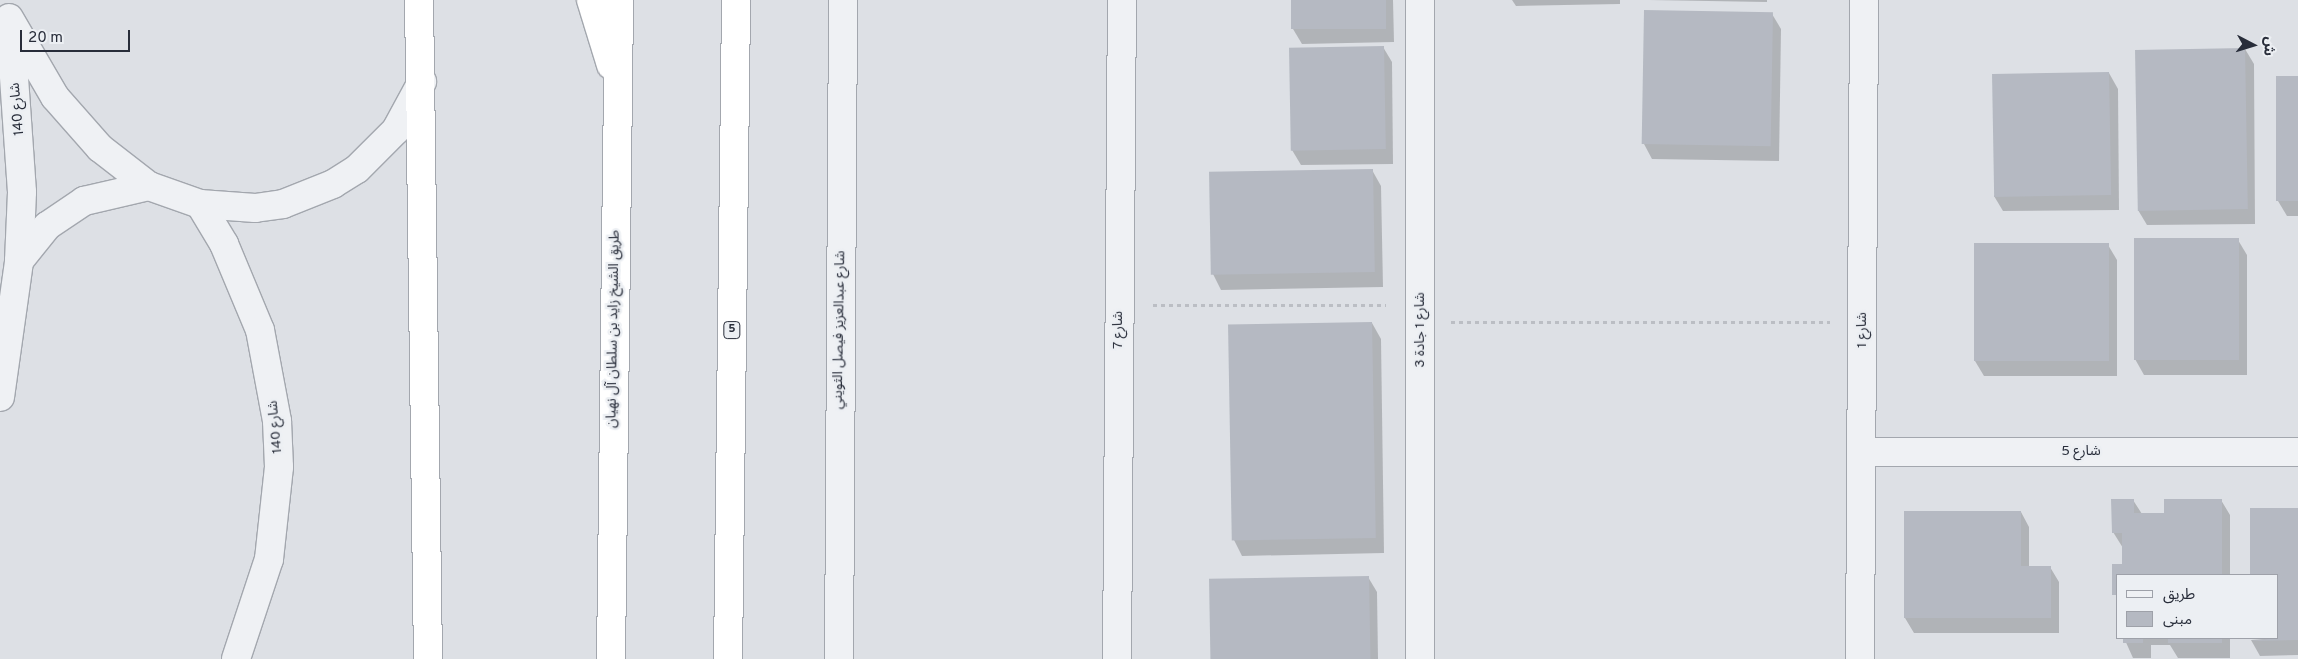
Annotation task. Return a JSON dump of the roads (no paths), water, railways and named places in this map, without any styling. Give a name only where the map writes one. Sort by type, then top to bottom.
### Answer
[{"type":"highway","points":[[419,0],[422,82],[428,659]]},
{"type":"highway","points":[[591,0],[618,86]]},
{"type":"highway","name":"طريق الشيخ زايد بن سلطان آل نهيان","points":[[611,659],[619,0]]},
{"type":"highway","name":"5","points":[[728,659],[736,0]]},
{"type":"street","name":"شارع عبدالعزيز فيصل الثويني","points":[[839,659],[843,0]]},
{"type":"street","name":"شارع 7","points":[[1117,659],[1122,0]]},
{"type":"street","name":"شارع 1 جادة 3","points":[[1420,0],[1420,659]]},
{"type":"street","name":"شارع 1","points":[[1860,659],[1864,452],[1864,0]]},
{"type":"street","name":"شارع 140","points":[[8,9],[30,59],[76,124],[126,172],[149,186],[200,204],[274,205],[334,184],[357,169],[396,130],[422,82]]},
{"type":"street","name":"شارع 140","points":[[0,397],[2,358],[19,261],[21,142],[8,9]]},
{"type":"street","name":"شارع 140","points":[[19,261],[47,226],[84,201],[149,186]]},
{"type":"street","name":"شارع 140","points":[[200,204],[228,252],[260,330],[277,421],[279,476],[269,559],[236,659]]},
{"type":"street","name":"شارع 5","points":[[1864,452],[2298,452]]}]
